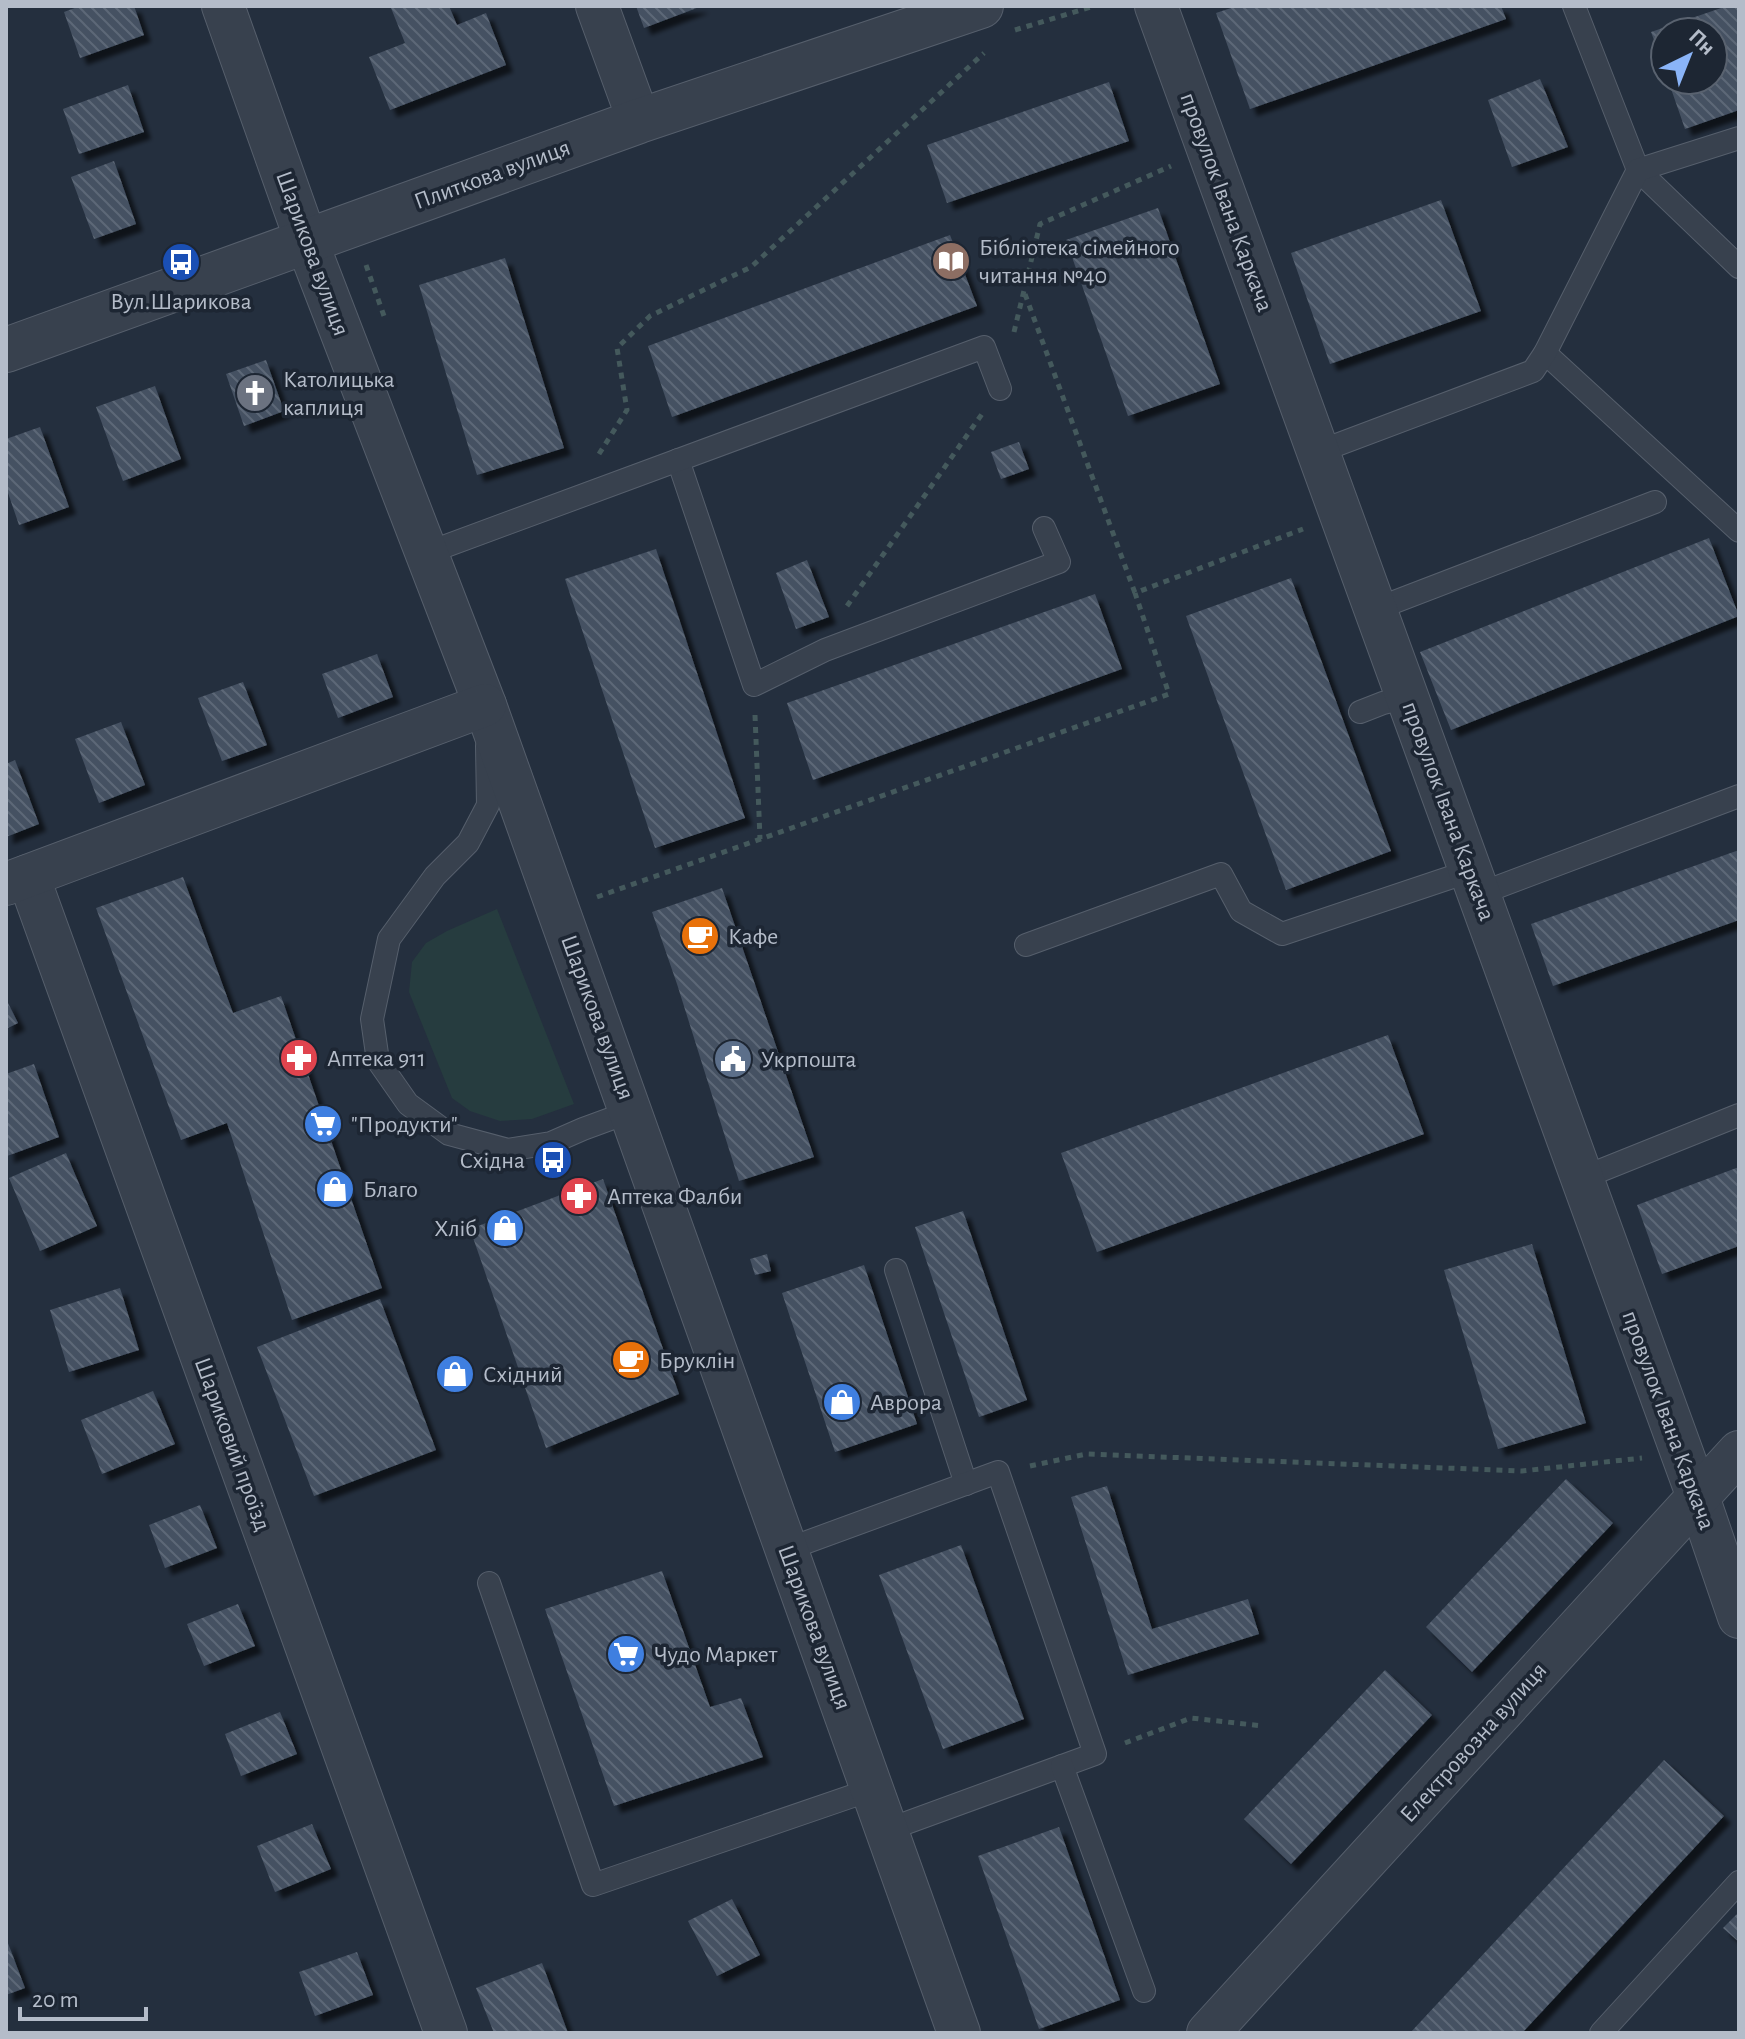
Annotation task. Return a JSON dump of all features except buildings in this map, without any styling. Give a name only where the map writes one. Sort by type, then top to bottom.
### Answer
[{"type":"street","name":"Шарикова вулиця","points":[[223,6],[306,240],[485,705],[959,2033]]},
{"type":"street","points":[[597,6],[639,121]]},
{"type":"street","name":"провулок Івана Каркача","points":[[1156,6],[1739,1617]]},
{"type":"street","name":"Плиткова вулиця","points":[[6,350],[639,121],[987,25]]},
{"type":"street","points":[[17,880],[485,705]]},
{"type":"street","name":"Шариковий проїзд","points":[[17,880],[446,2033]]},
{"type":"street","name":"Електровозна вулиця","points":[[1208,2033],[1739,1452]]},
{"type":"lane","points":[[1574,6],[1638,170],[1739,267]]},
{"type":"lane","points":[[1318,452],[1533,371],[1638,170],[1739,138]]},
{"type":"lane","points":[[427,553],[984,347],[1000,389]]},
{"type":"lane","points":[[1545,353],[1739,531]]},
{"type":"lane","points":[[678,460],[754,685],[825,650],[1059,562],[1044,528]]},
{"type":"lane","points":[[1376,609],[1655,502]]},
{"type":"lane","points":[[1360,712],[1407,697]]},
{"type":"lane","points":[[485,705],[488,805],[468,843],[435,876],[389,939],[372,1019],[378,1061],[408,1104],[449,1134],[508,1150],[551,1143],[632,1111]]},
{"type":"lane","points":[[1026,945],[1221,874],[1241,911],[1282,934],[1475,883],[1739,796]]},
{"type":"lane","points":[[1582,1178],[1739,1115]]},
{"type":"lane","points":[[896,1270],[966,1484]]},
{"type":"lane","points":[[788,1549],[998,1472],[1095,1754],[887,1830]]},
{"type":"lane","points":[[489,1583],[593,1885],[873,1789]]},
{"type":"lane","points":[[1062,1766],[1144,1991]]},
{"type":"lane","points":[[1601,2033],[1739,1882]]},
{"type":"path","points":[[571,500],[627,410],[617,348],[650,316],[751,267],[987,25]]},
{"type":"path","points":[[842,613],[1000,389],[1040,224],[1208,150]]},
{"type":"path","points":[[559,910],[1169,694],[1024,291]]},
{"type":"path","points":[[1135,593],[1341,514]]},
{"type":"path","points":[[754,685],[760,839]]},
{"type":"path","points":[[998,1472],[1086,1454],[1522,1471],[1682,1453]]},
{"type":"path","points":[[1095,1754],[1191,1718],[1263,1726]]},
{"type":"green space","points":[[497,909],[574,1104],[532,1119],[500,1121],[470,1111],[452,1098],[409,992],[412,962],[426,943]]},
{"type":"place","name":"Бібліотека сімейного читання №40","points":[[951,261]]},
{"type":"place","name":"Вул.Шарикова","points":[[181,262]]},
{"type":"place","name":"Католицька каплиця","points":[[255,393]]},
{"type":"place","name":"Кафе","points":[[700,936]]},
{"type":"place","name":"Аптека 911","points":[[299,1058]]},
{"type":"place","name":"Укрпошта","points":[[733,1059]]},
{"type":"place","name":"\"Продукти\"","points":[[323,1124]]},
{"type":"place","name":"Східна","points":[[553,1160]]},
{"type":"place","name":"Благо","points":[[335,1189]]},
{"type":"place","name":"Аптека Фалби","points":[[579,1196]]},
{"type":"place","name":"Хліб","points":[[505,1228]]},
{"type":"place","name":"Бруклін","points":[[631,1360]]},
{"type":"place","name":"Східний","points":[[455,1374]]},
{"type":"place","name":"Аврора","points":[[842,1402]]},
{"type":"place","name":"Чудо Маркет","points":[[626,1654]]}]
